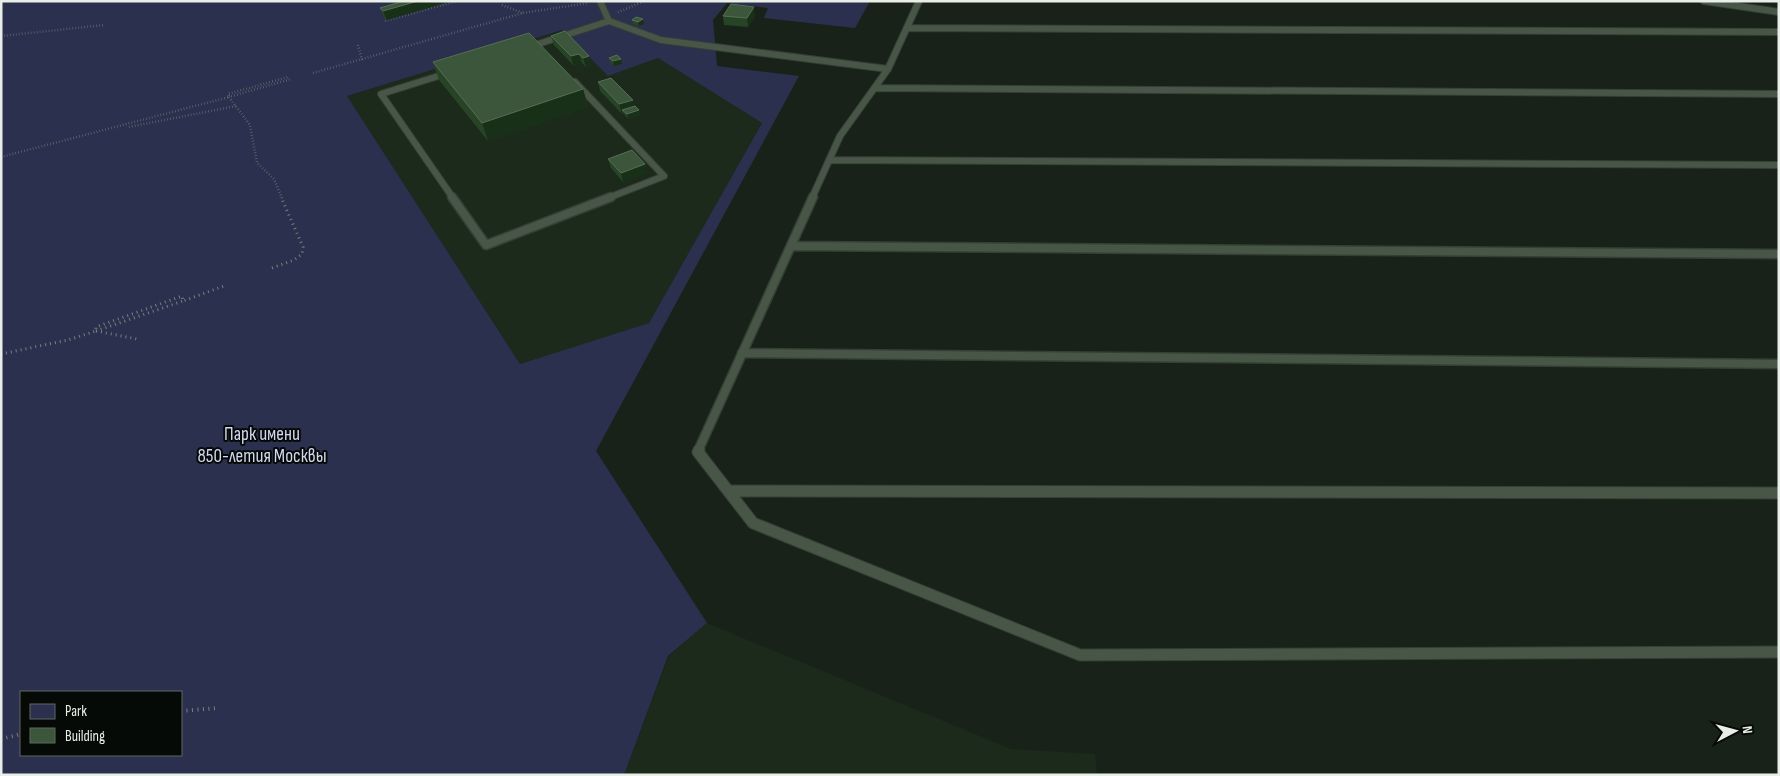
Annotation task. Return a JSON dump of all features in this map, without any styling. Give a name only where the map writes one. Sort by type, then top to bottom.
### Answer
[{"type":"lane","points":[[600,1],[607,18]]},
{"type":"lane","points":[[919,1],[888,69],[840,136],[698,452],[754,523],[1080,655],[1779,652]]},
{"type":"lane","points":[[1704,1],[1779,12]]},
{"type":"lane","points":[[521,49],[607,18],[661,40],[888,69]]},
{"type":"lane","points":[[907,28],[1779,32]]},
{"type":"lane","points":[[539,44],[546,50]]},
{"type":"lane","points":[[456,70],[382,94],[486,245],[664,176],[572,78]]},
{"type":"lane","points":[[875,88],[1779,94]]},
{"type":"lane","points":[[829,160],[1779,165]]},
{"type":"lane","points":[[790,246],[1779,254]]},
{"type":"lane","points":[[742,353],[1779,364]]},
{"type":"lane","points":[[729,492],[1779,493]]},
{"type":"path","points":[[385,21],[457,1]]},
{"type":"path","points":[[313,73],[523,13],[600,1]]},
{"type":"path","points":[[607,18],[645,1]]},
{"type":"path","points":[[502,5],[523,13]]},
{"type":"path","points":[[1,36],[106,25]]},
{"type":"path","points":[[358,45],[362,60]]},
{"type":"path","points":[[230,96],[228,94],[288,77]]},
{"type":"path","points":[[1,157],[101,132],[291,79]]},
{"type":"path","points":[[230,96],[250,125],[256,163],[274,178],[303,247],[302,254],[294,260],[272,268]]},
{"type":"path","points":[[101,132],[236,106]]},
{"type":"path","points":[[1,354],[68,340],[224,286]]},
{"type":"path","points":[[96,331],[96,327],[182,296],[183,301]]},
{"type":"path","points":[[96,331],[137,339]]},
{"type":"path","points":[[182,711],[217,708]]},
{"type":"path","points":[[1,739],[20,734]]},
{"type":"shaded area","points":[[562,30],[608,76],[658,58],[762,123],[649,323],[520,364],[347,96]]},
{"type":"shaded area","points":[[707,623],[1011,749],[1095,754],[1097,775],[624,775],[669,656]]},
{"type":"green space","name":"Парк имени 850-летия Москвы","points":[[1,1],[870,1],[855,28],[764,18],[768,8],[727,3],[713,20],[717,66],[799,76],[596,451],[707,623],[668,656],[624,775],[1,775]],"holes":[[[562,30],[608,76],[658,58],[762,123],[649,323],[520,364],[347,96]]]},
{"type":"building","points":[[404,1],[418,1],[383,11],[380,8]]},
{"type":"building","points":[[731,4],[754,7],[747,18],[723,16]]},
{"type":"building","points":[[636,17],[643,19],[638,22],[632,20]]},
{"type":"building","points":[[565,31],[589,56],[583,58],[579,54],[571,56],[551,36]]},
{"type":"building","points":[[529,33],[583,89],[482,123],[433,62]]},
{"type":"building","points":[[617,55],[621,59],[613,61],[609,58]]},
{"type":"building","points":[[611,78],[633,100],[619,104],[598,82]]},
{"type":"building","points":[[635,106],[639,110],[627,114],[622,110]]},
{"type":"building","points":[[632,150],[645,164],[621,173],[608,159]]}]
